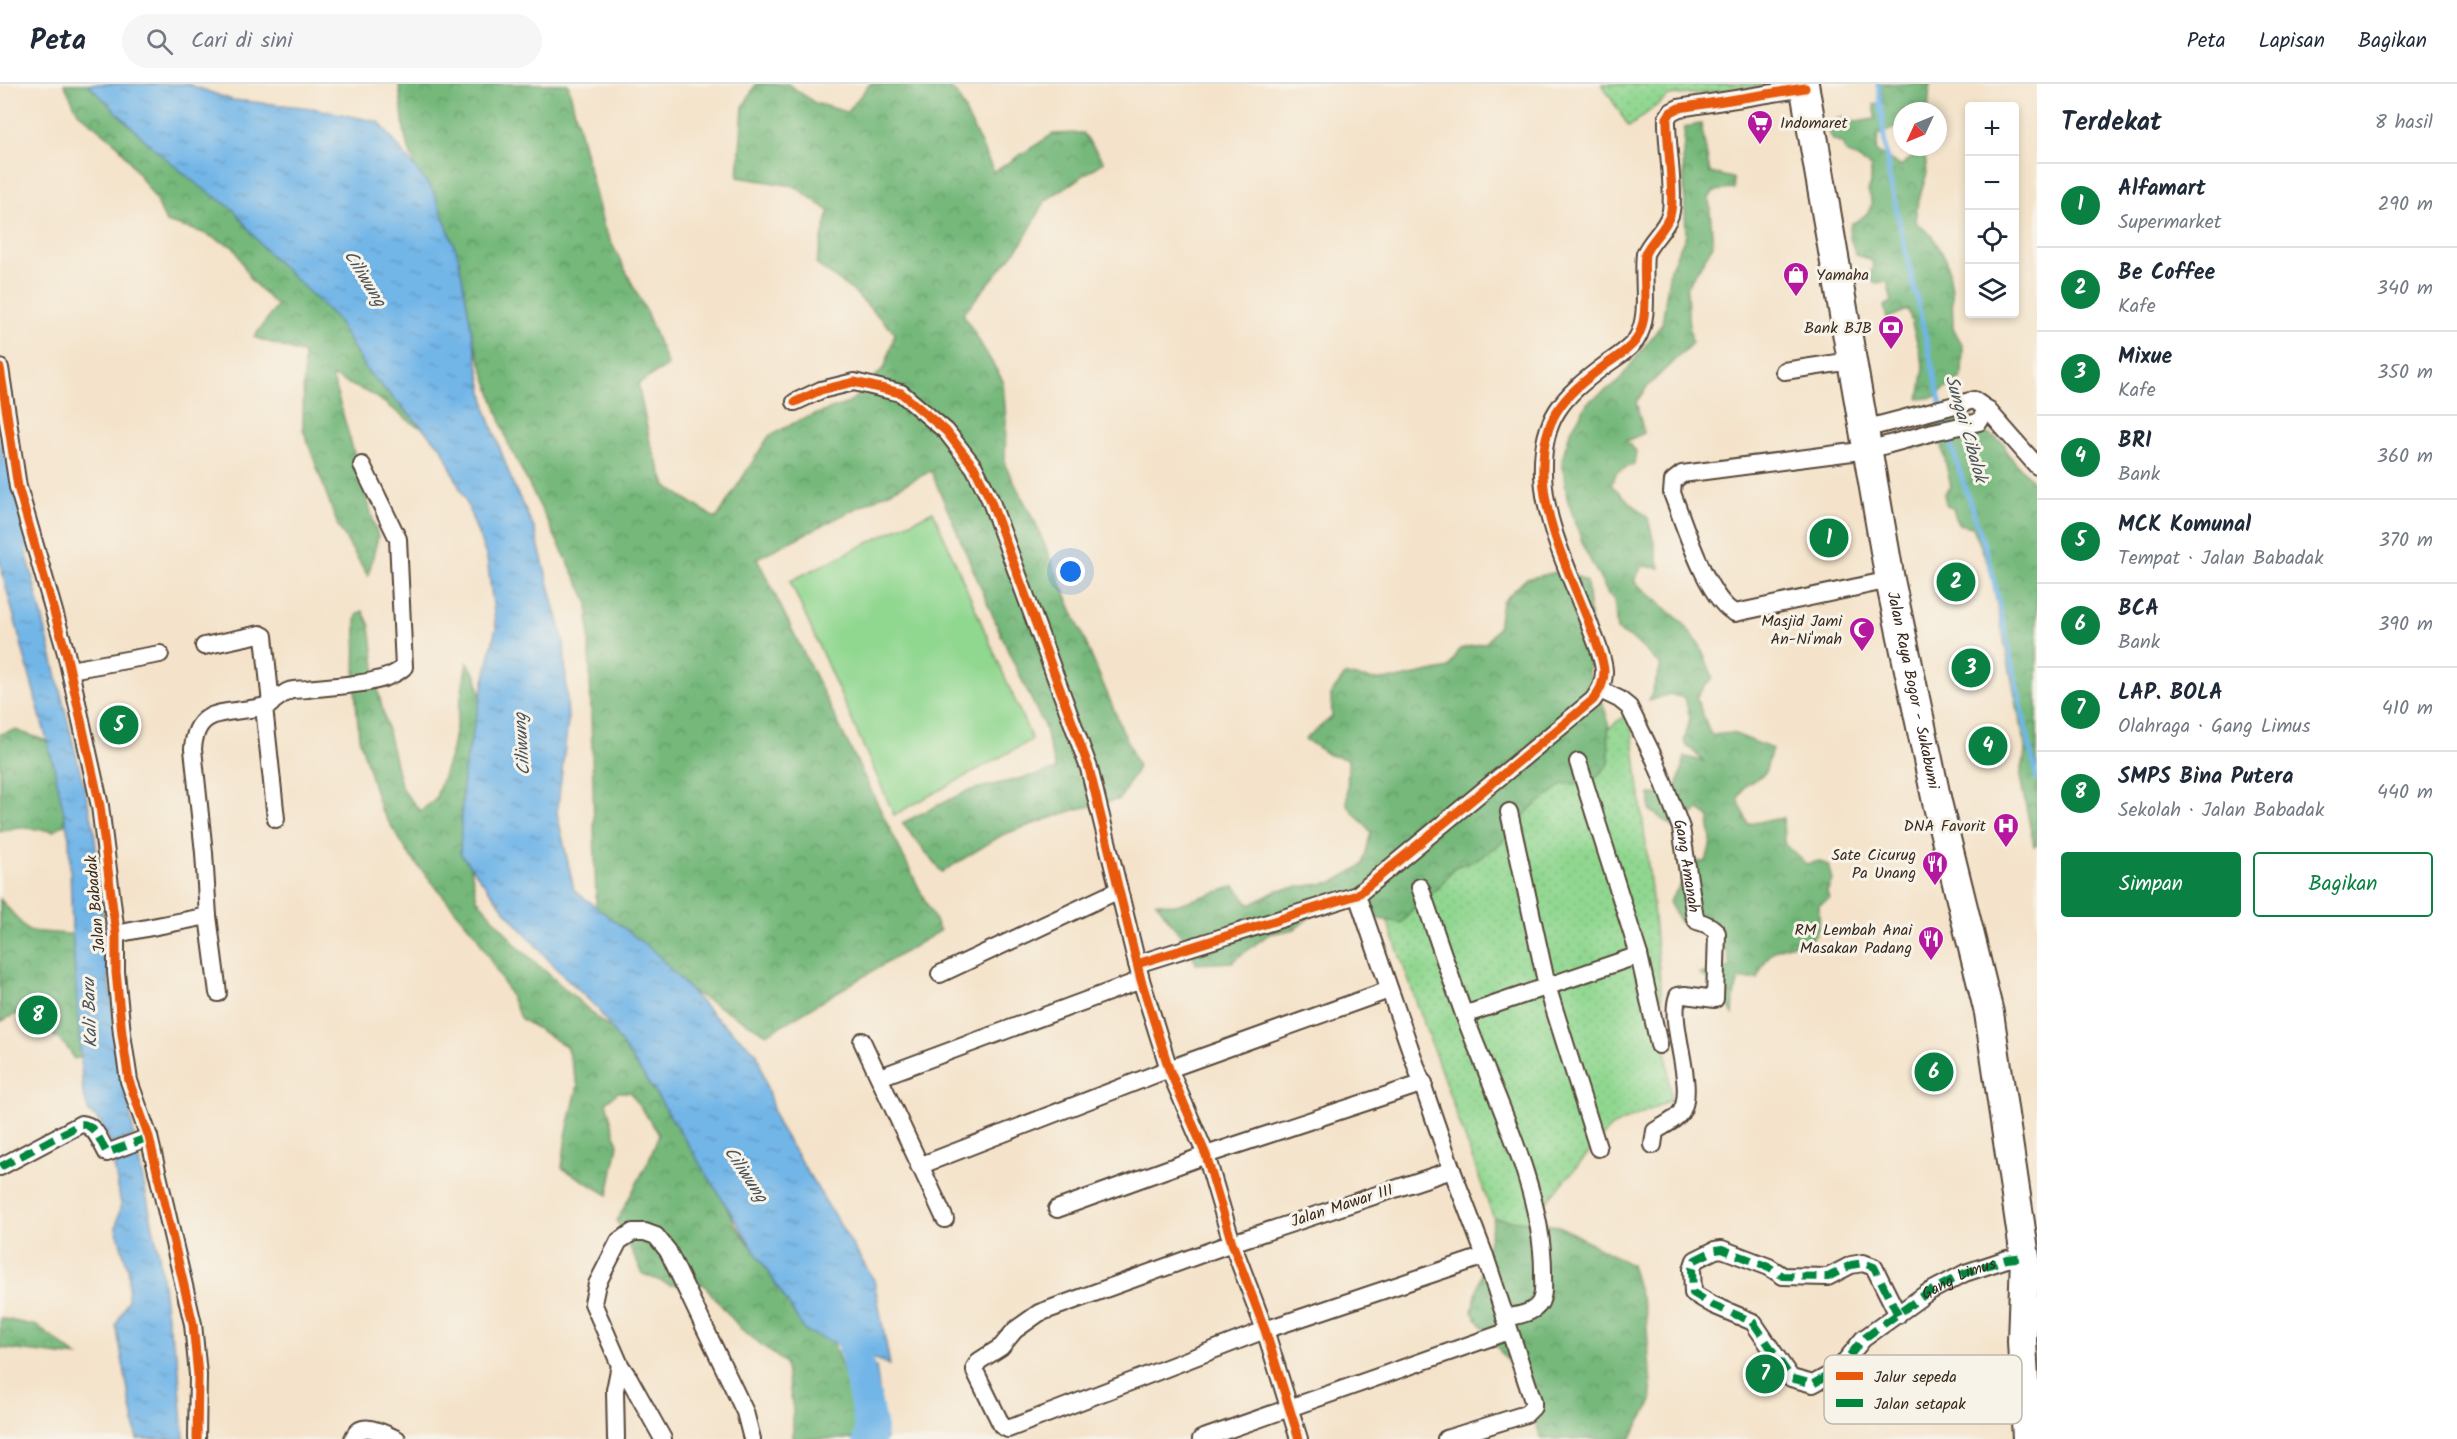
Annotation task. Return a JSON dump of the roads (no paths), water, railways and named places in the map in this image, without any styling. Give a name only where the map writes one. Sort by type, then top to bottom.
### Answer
[{"type":"highway","name":"Jalan Raya Bogor - Sukabumi","points":[[1804,86],[1890,580],[1937,802],[1989,1013],[2025,1257],[2022,1341],[2026,1439]]},
{"type":"street","points":[[880,1077],[1139,972],[1357,895],[1593,700],[1604,681],[1601,657],[1553,529],[1546,502],[1544,453],[1548,432],[1564,399],[1580,384],[1630,347],[1641,329],[1646,254],[1649,245],[1663,228],[1671,212],[1667,118],[1671,112],[1679,108],[1804,86]]},
{"type":"street","points":[[1784,371],[1851,361]]},
{"type":"street","name":"Jalan Babadak","points":[[0,368],[18,487],[70,670],[100,806],[116,934],[121,1024],[129,1081],[149,1137],[193,1324],[198,1375],[197,1439]]},
{"type":"street","points":[[795,402],[821,390],[854,382],[901,393],[946,431],[974,467],[990,499],[1089,768],[1139,972],[1169,1069],[1206,1155],[1232,1243],[1265,1330],[1299,1439]]},
{"type":"street","points":[[1890,580],[1735,613],[1724,607],[1710,585],[1672,493],[1673,481],[1682,474],[1866,439],[1933,432],[1980,411]]},
{"type":"street","points":[[1866,439],[1927,413],[1980,411],[2037,466]]},
{"type":"street","points":[[218,993],[192,749],[197,726],[203,720],[215,715],[267,705],[289,691],[388,678],[404,667],[398,539],[362,465]]},
{"type":"street","points":[[204,646],[260,634],[264,636],[276,819]]},
{"type":"street","points":[[70,670],[160,654]]},
{"type":"street","name":"Gang Amanah","points":[[1600,690],[1619,699],[1629,707],[1646,738],[1681,828],[1695,918],[1717,933],[1715,999],[1678,996],[1674,1005],[1682,1053],[1685,1102],[1675,1119],[1655,1131],[1653,1144]]},
{"type":"street","points":[[1578,762],[1639,955],[1659,1045]]},
{"type":"street","points":[[1509,812],[1548,986],[1598,1148]]},
{"type":"street","points":[[1201,1439],[1507,1324],[1536,1308],[1542,1298],[1543,1256],[1528,1180],[1464,1015],[1420,887]]},
{"type":"street","points":[[940,974],[1119,890]]},
{"type":"street","points":[[1357,895],[1424,1083],[1452,1170],[1485,1256],[1533,1407],[1526,1414],[1446,1439]]},
{"type":"street","points":[[116,934],[208,916]]},
{"type":"street","points":[[1464,1015],[1639,955]]},
{"type":"street","points":[[919,1166],[1169,1069],[1389,990]]},
{"type":"street","points":[[862,1041],[945,1219]]},
{"type":"street","points":[[1057,1209],[1206,1155],[1424,1083]]},
{"type":"street","points":[[0,1167],[81,1124],[92,1128],[106,1153],[149,1137]]},
{"type":"street","name":"Jalan Mawar III","points":[[1265,1330],[1008,1429],[1002,1426],[975,1371],[979,1361],[1001,1347],[1015,1330],[1039,1313],[1232,1243],[1452,1170]]},
{"type":"street","points":[[663,1439],[630,1378],[620,1365],[593,1303],[597,1284],[619,1241],[633,1232],[645,1232],[656,1236],[668,1251],[745,1412],[752,1439]]},
{"type":"street","name":"Gang Limus","points":[[1824,1378],[1813,1384],[1802,1383],[1791,1378],[1754,1322],[1713,1305],[1693,1293],[1692,1269],[1695,1260],[1722,1249],[1738,1253],[1783,1276],[1828,1277],[1851,1265],[1863,1263],[1874,1268],[1898,1315]]},
{"type":"street","points":[[1265,1330],[1485,1256]]},
{"type":"street","name":"Gang Limus","points":[[1850,1355],[1863,1339],[1927,1293],[1965,1273],[2007,1259],[2025,1257]]},
{"type":"street","points":[[616,1439],[615,1390],[620,1365]]},
{"type":"street","points":[[353,1439],[359,1430],[366,1427],[397,1439]]},
{"type":"water","points":[[88,84],[187,84],[232,100],[312,108],[379,122],[434,192],[458,255],[487,413],[513,484],[534,528],[564,642],[568,721],[557,813],[574,890],[655,952],[712,1014],[757,1053],[777,1123],[874,1280],[890,1365],[805,1331],[660,1100],[597,1008],[554,966],[504,909],[460,853],[463,776],[496,628],[487,558],[467,504],[442,448],[367,371],[335,317],[264,249],[234,210],[194,182],[149,144]]},
{"type":"water","points":[[0,410],[14,495],[0,494]]},
{"type":"water","points":[[14,502],[94,828],[109,983],[134,1136],[111,1144],[99,1120],[89,1112],[83,1093],[72,929],[69,837],[54,767],[0,564],[0,503]]},
{"type":"water","points":[[136,1147],[159,1255],[168,1325],[178,1360],[184,1439],[137,1439],[116,1325],[128,1300],[129,1272],[116,1228],[121,1204],[112,1154]]},
{"type":"water","points":[[850,1365],[876,1367],[886,1439],[859,1439],[864,1422]]},
{"type":"waterway","name":"Sungai Cibalok","points":[[1878,84],[1889,177],[1948,436],[1990,563],[2037,779]]},
{"type":"waterway","name":"Kali Baru","points":[[0,481],[12,545]]},
{"type":"waterway","name":"Ciliwung","points":[[834,1316],[853,1340],[871,1430],[869,1439]]},
{"type":"place","name":"Indomaret","points":[[1760,146]]},
{"type":"place","name":"Yamaha","points":[[1796,298]]},
{"type":"place","name":"Bank BJB","points":[[1891,351]]},
{"type":"place","name":"Alfamart","points":[[1829,538]]},
{"type":"place","name":"Be Coffee","points":[[1956,582]]},
{"type":"place","name":"Masjid Jami An-Ni'mah","points":[[1862,653]]},
{"type":"place","name":"Mixue","points":[[1971,668]]},
{"type":"place","name":"MCK Komunal","points":[[119,725]]},
{"type":"place","name":"BRI","points":[[1988,746]]},
{"type":"place","name":"DNA Favorit","points":[[2006,849]]},
{"type":"place","name":"Sate Cicurug Pa Unang","points":[[1935,887]]},
{"type":"place","name":"RM Lembah Anai Masakan Padang","points":[[1931,962]]},
{"type":"place","name":"SMPS Bina Putera","points":[[38,1015]]},
{"type":"place","name":"BCA","points":[[1934,1072]]},
{"type":"place","name":"LAP. BOLA","points":[[1765,1374]]}]
